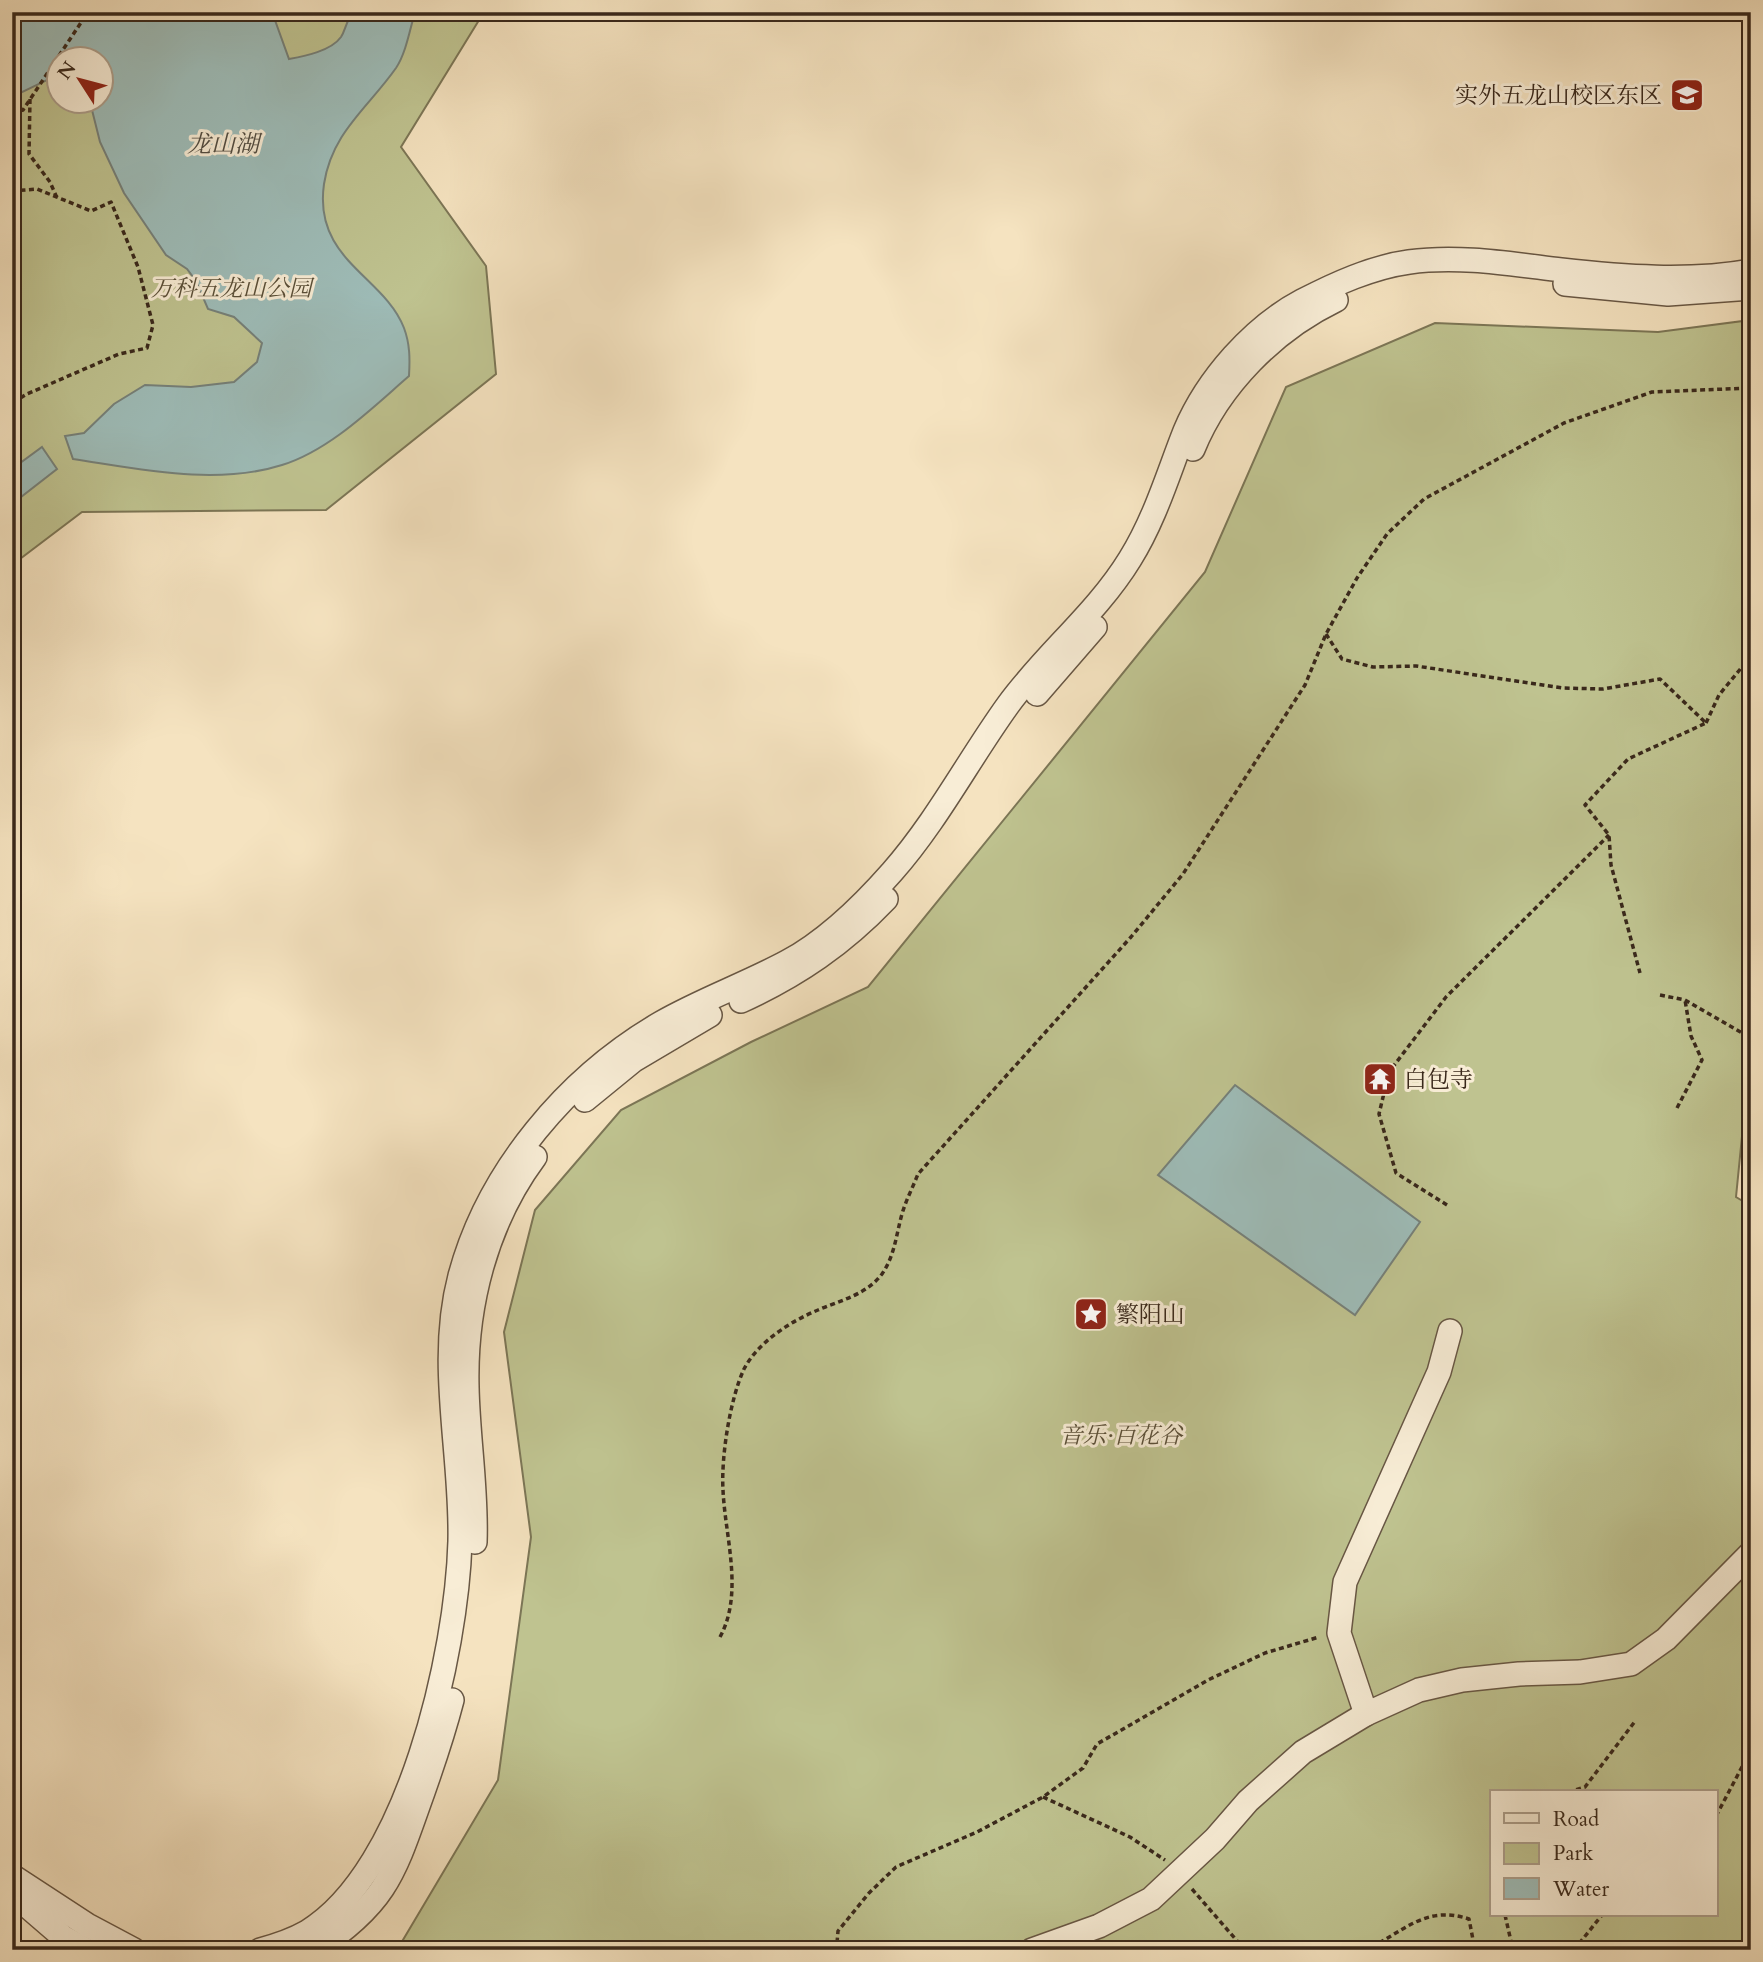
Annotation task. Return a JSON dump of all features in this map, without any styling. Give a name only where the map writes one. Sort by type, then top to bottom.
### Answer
[{"type":"street","points":[[260,1950],[307,1931],[339,1906],[383,1842],[421,1752],[444,1672],[460,1549],[449,1342],[453,1307],[461,1271],[490,1201],[534,1133],[604,1061],[662,1022],[793,959],[828,933],[894,871],[1009,704],[1129,562],[1147,528],[1196,408],[1236,355],[1278,316],[1330,287],[1374,270],[1416,262],[1473,260],[1578,272],[1668,276],[1718,277],[1751,271]]},
{"type":"street","points":[[314,1950],[357,1919],[381,1893],[397,1866],[436,1760],[460,1667],[473,1573],[476,1489],[467,1387],[470,1312],[481,1265],[521,1179],[574,1110],[634,1060],[698,1021],[784,982],[817,960],[857,930],[904,880],[1026,706],[1135,579],[1153,550],[1194,445],[1212,414],[1257,355],[1283,333],[1332,303],[1362,289],[1435,274],[1483,275],[1668,294],[1751,288]]},
{"type":"street","points":[[1366,1714],[1339,1633],[1345,1582],[1439,1371],[1450,1331]]},
{"type":"street","points":[[1032,1950],[1099,1927],[1151,1899],[1303,1752],[1366,1714],[1419,1690],[1462,1680],[1519,1674],[1580,1672],[1631,1664],[1667,1639],[1751,1553]]},
{"type":"street","points":[[12,1875],[87,1924],[134,1950]]},
{"type":"street","points":[[12,1893],[63,1937],[86,1950]]},
{"type":"path","points":[[12,113],[23,110],[89,12]]},
{"type":"path","points":[[30,97],[29,154],[50,182],[57,198]]},
{"type":"path","points":[[12,191],[37,189],[91,211],[111,202],[138,267],[153,325],[147,348],[119,354],[12,403]]},
{"type":"path","points":[[720,1637],[729,1620],[733,1597],[722,1488],[724,1453],[744,1369],[759,1350],[786,1325],[854,1297],[881,1275],[894,1251],[902,1213],[918,1174],[1131,937],[1183,874],[1305,685],[1326,634],[1357,578],[1387,534],[1424,499],[1564,423],[1652,392],[1751,388]]},
{"type":"path","points":[[1326,634],[1342,659],[1373,667],[1416,666],[1563,688],[1603,689],[1660,679],[1706,723]]},
{"type":"path","points":[[1640,973],[1611,865],[1609,835],[1585,805],[1628,759],[1706,723],[1719,695],[1751,656]]},
{"type":"path","points":[[1447,1205],[1396,1173],[1379,1114],[1389,1072],[1446,997],[1609,835]]},
{"type":"path","points":[[1660,995],[1685,1000],[1751,1038]]},
{"type":"path","points":[[1677,1108],[1702,1060],[1691,1036],[1685,1000]]},
{"type":"path","points":[[841,1950],[836,1943],[838,1931],[869,1893],[896,1867],[977,1832],[1043,1797],[1083,1768],[1097,1744],[1208,1680],[1265,1653],[1339,1633]]},
{"type":"path","points":[[1575,1790],[1585,1787],[1636,1720]]},
{"type":"path","points":[[1718,1812],[1751,1750]]},
{"type":"path","points":[[1043,1797],[1130,1837],[1158,1853],[1245,1950]]},
{"type":"path","points":[[1364,1950],[1425,1917],[1449,1913],[1469,1919],[1475,1950]]},
{"type":"path","points":[[1505,1916],[1513,1950]]},
{"type":"path","points":[[1574,1950],[1601,1916]]},
{"type":"green space","name":"万科五龙山公园","points":[[12,12],[484,12],[401,147],[486,266],[496,374],[326,510],[82,512],[12,565]]},
{"type":"green space","name":"音乐·百花谷","points":[[1751,320],[1751,1082],[1746,1096],[1736,1197],[1751,1206],[1751,1950],[397,1950],[498,1780],[531,1537],[504,1332],[535,1210],[621,1110],[751,1042],[868,987],[1205,572],[1286,387],[1435,323],[1658,332]]},
{"type":"water","name":"龙山湖","points":[[12,12],[272,12],[289,59],[317,52],[337,42],[354,12],[415,12],[396,68],[352,122],[335,150],[324,184],[323,210],[329,231],[339,249],[382,294],[404,328],[409,352],[409,376],[334,439],[282,465],[257,471],[205,475],[151,471],[73,459],[65,436],[84,433],[114,404],[145,385],[191,387],[234,382],[257,362],[262,343],[234,317],[208,309],[196,281],[187,269],[166,255],[124,193],[100,142],[94,116],[116,116],[116,46],[46,46],[46,80],[12,97]]},
{"type":"water","points":[[42,447],[57,469],[21,497],[12,484],[12,469]]},
{"type":"water","points":[[1235,1085],[1420,1222],[1355,1315],[1158,1175]]},
{"type":"place","name":"实外五龙山校区东区","points":[[1687,95]]},
{"type":"place","name":"白包寺","points":[[1380,1079]]},
{"type":"place","name":"繁阳山","points":[[1091,1314]]}]
